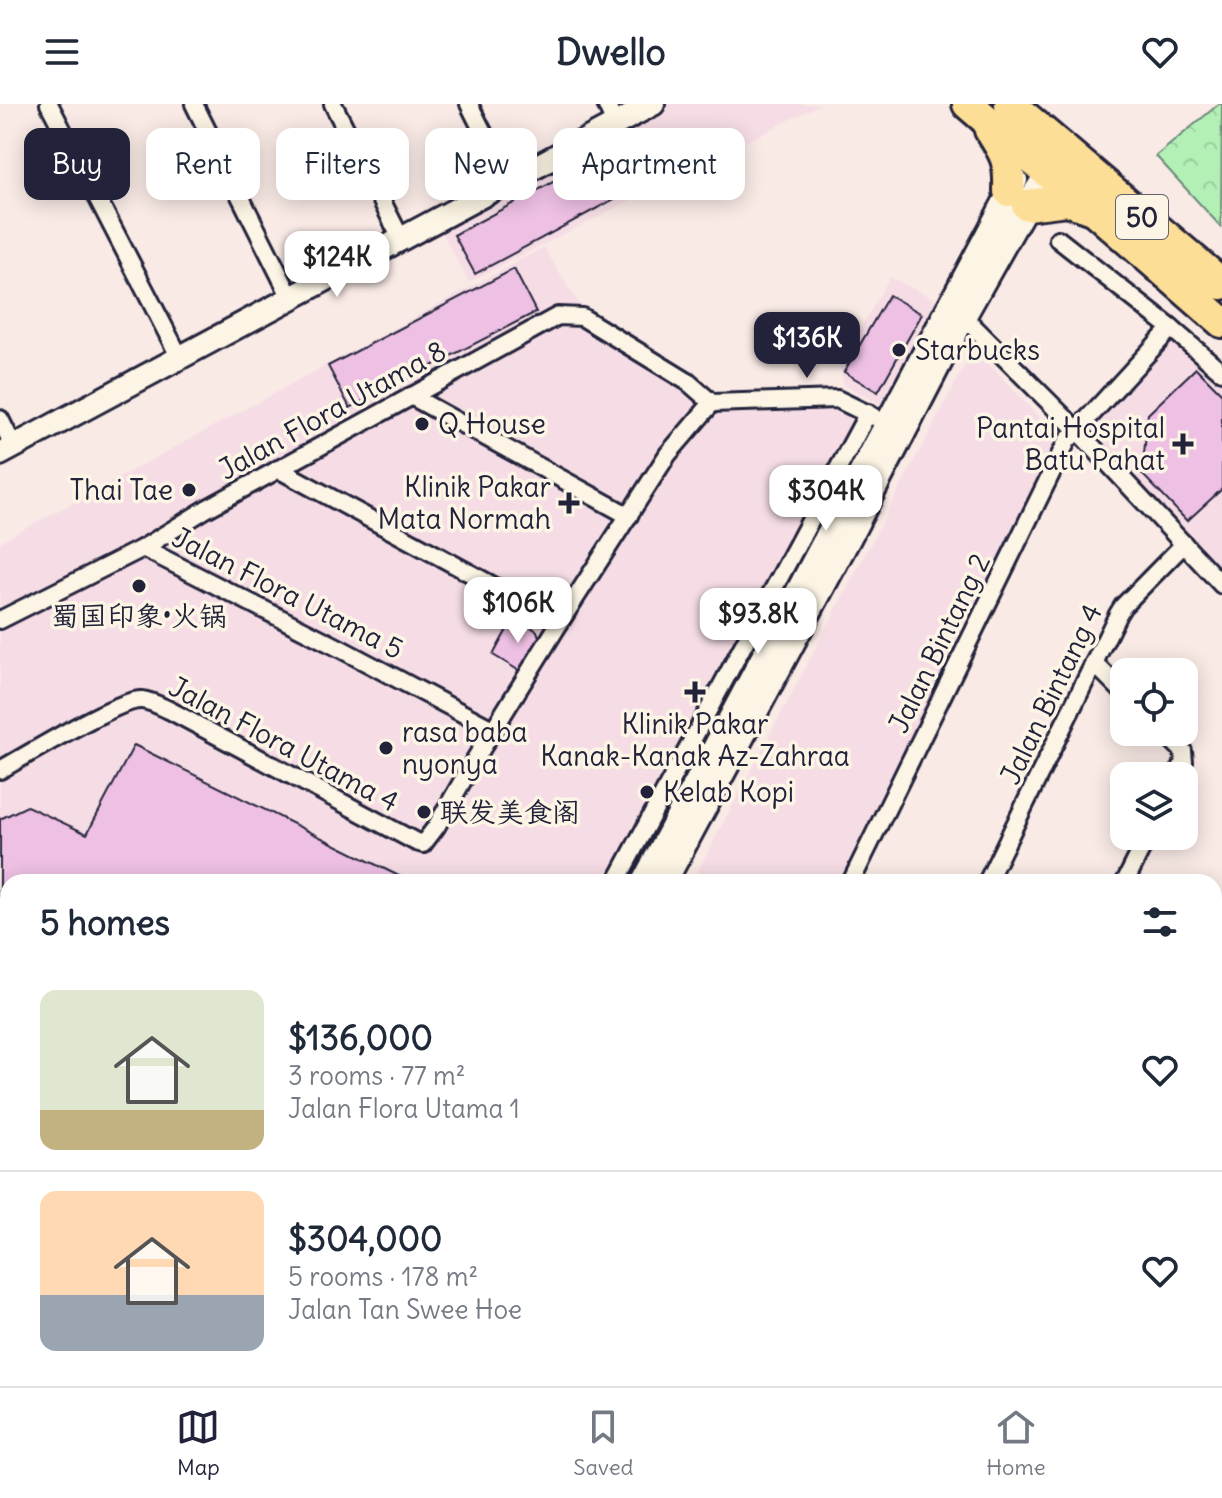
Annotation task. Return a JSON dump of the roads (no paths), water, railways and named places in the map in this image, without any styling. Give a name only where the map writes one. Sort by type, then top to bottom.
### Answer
[{"type":"highway","name":"50","points":[[1010,104],[1094,210],[1222,322]]},
{"type":"highway","name":"50","points":[[974,110],[1047,154],[1222,284]]},
{"type":"highway","points":[[974,110],[1004,151],[1018,198],[1067,200],[1094,210]]},
{"type":"main road","points":[[537,163],[610,114],[653,104]]},
{"type":"main road","points":[[647,874],[877,419],[1047,154]]},
{"type":"main road","points":[[669,874],[964,317],[1018,198]]},
{"type":"main road","points":[[7,451],[474,200]]},
{"type":"street","points":[[49,104],[180,358]]},
{"type":"street","points":[[194,104],[291,298]]},
{"type":"street","points":[[333,104],[401,239]]},
{"type":"street","points":[[469,104],[481,128]]},
{"type":"street","points":[[1058,239],[1222,372]]},
{"type":"street","name":"Jalan Flora Utama 8","points":[[0,620],[143,548],[206,509],[558,316],[582,317],[688,382],[712,403]]},
{"type":"street","points":[[964,317],[1076,429],[1222,585]]},
{"type":"street","name":"Jalan Bintang 2","points":[[855,874],[1067,441],[1171,328]]},
{"type":"street","points":[[411,396],[629,516]]},
{"type":"street","points":[[494,730],[668,454],[712,403],[837,399],[877,419],[621,874]]},
{"type":"street","points":[[0,419],[7,451]]},
{"type":"street","points":[[278,469],[560,622]]},
{"type":"street","name":"Jalan Bintang 4","points":[[991,874],[1123,606],[1184,544]]},
{"type":"street","name":"Jalan Flora Utama 5","points":[[143,548],[494,730]]},
{"type":"street","points":[[1094,663],[1110,679]]},
{"type":"street","name":"Jalan Flora Utama 4","points":[[0,770],[110,709],[139,699],[171,711],[423,844],[494,730]]},
{"type":"street","points":[[1129,874],[1141,850]]},
{"type":"place","name":"Starbucks","points":[[899,350]]},
{"type":"place","name":"Q House","points":[[422,424]]},
{"type":"place","name":"Pantai Hospital Batu Pahat","points":[[1183,444]]},
{"type":"place","name":"Thai Tae","points":[[189,490]]},
{"type":"place","name":"Klinik Pakar Mata Normah","points":[[569,503]]},
{"type":"place","name":"蜀国印象•火锅","points":[[139,586]]},
{"type":"place","name":"Klinik Pakar Kanak-Kanak Az-Zahraa","points":[[695,692]]},
{"type":"place","name":"rasa baba nyonya","points":[[386,748]]},
{"type":"place","name":"Kelab Kopi","points":[[647,792]]},
{"type":"place","name":"联发美食阁","points":[[424,812]]}]
